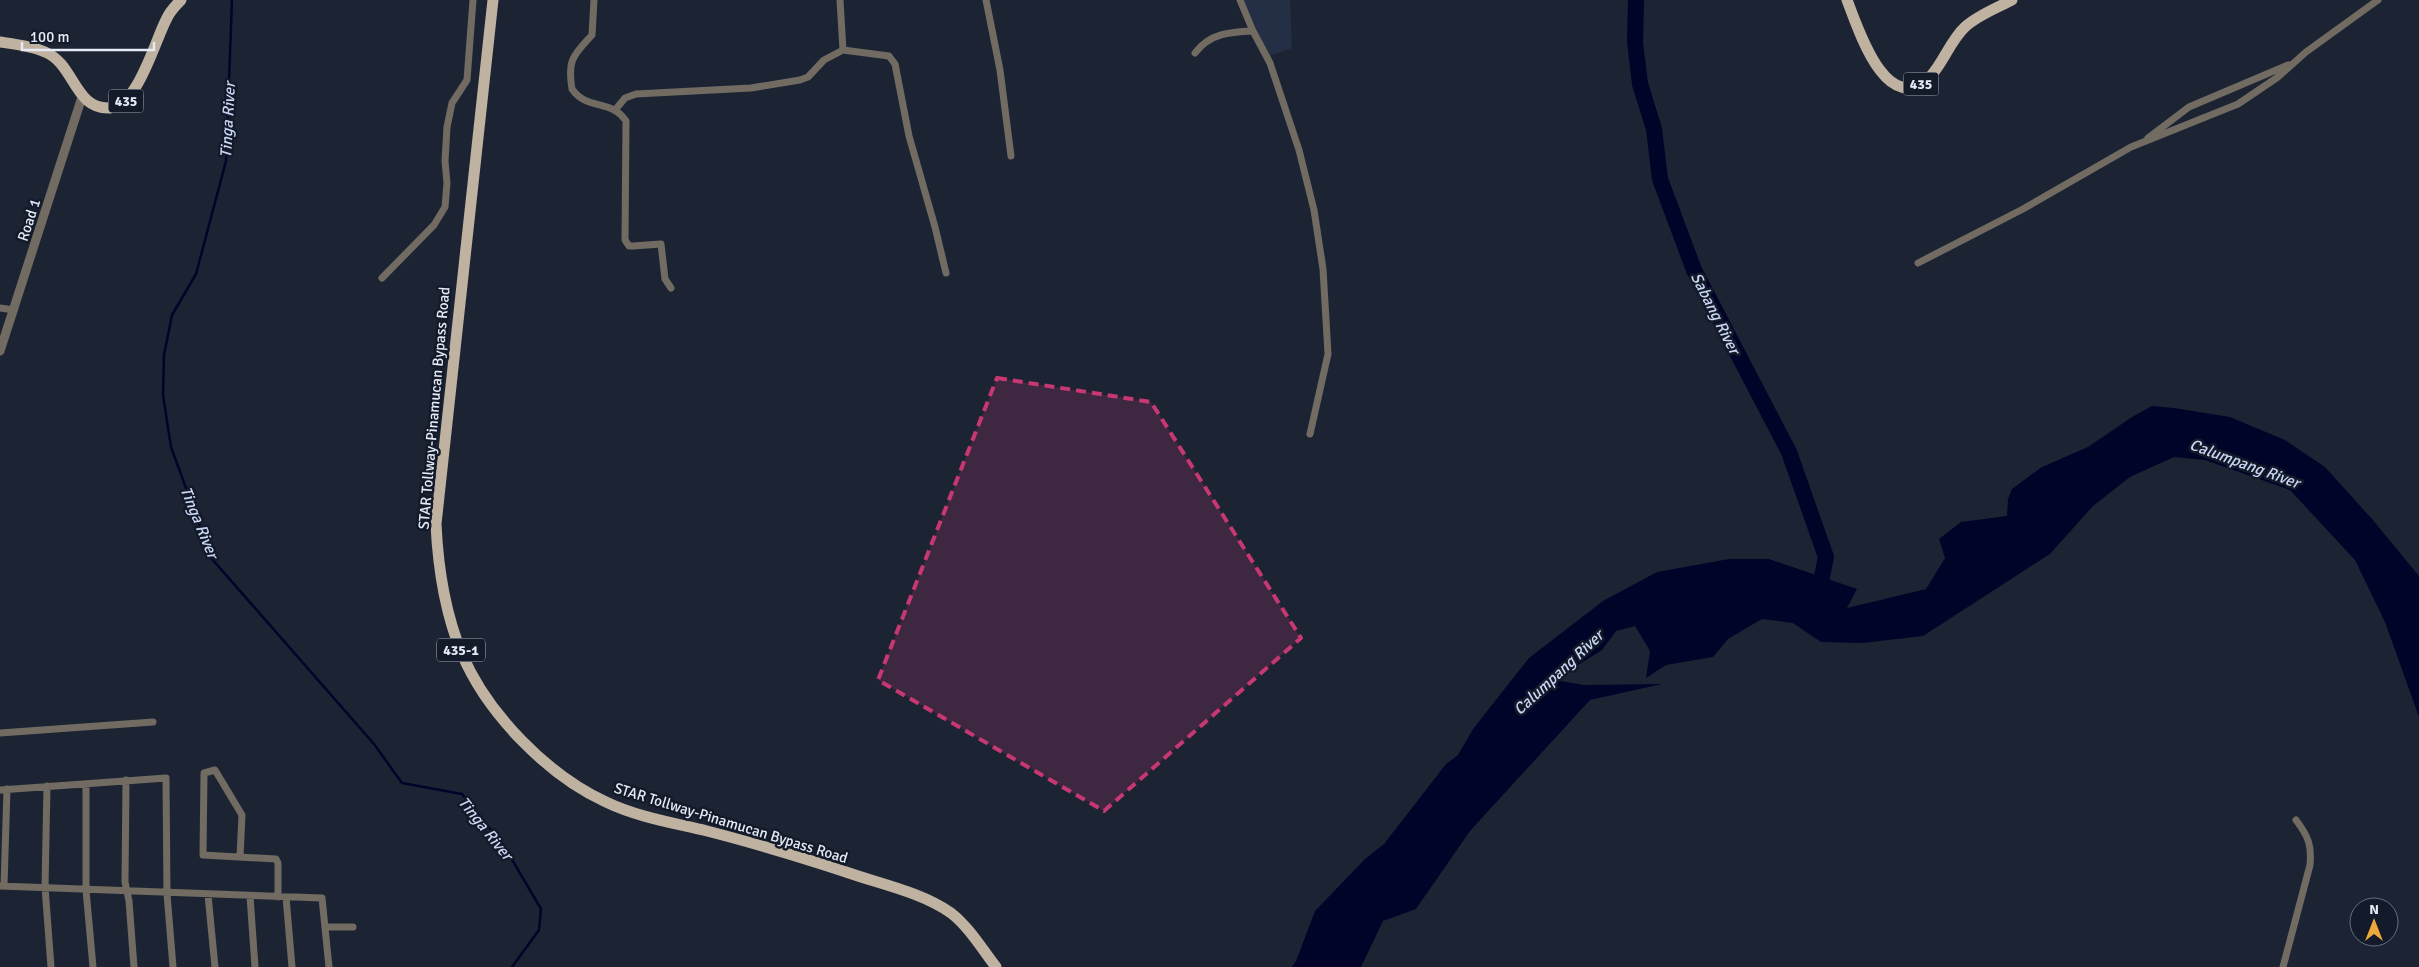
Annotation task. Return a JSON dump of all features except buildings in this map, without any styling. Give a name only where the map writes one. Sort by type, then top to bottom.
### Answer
[{"type":"main road","name":"435","points":[[82,97],[92,106],[103,108],[116,107],[128,99],[148,63],[167,17],[181,0]]},
{"type":"main road","name":"STAR Tollway-Pinamucan Bypass Road","points":[[493,0],[436,524],[438,557],[443,588],[451,623],[462,654],[476,680],[515,733],[558,773],[582,790],[608,803],[641,814],[786,852],[929,901],[951,914],[994,965]]},
{"type":"main road","name":"435","points":[[1847,0],[1872,60],[1885,78],[1903,87],[1919,86],[1932,75],[1951,43],[1966,26],[2012,0]]},
{"type":"main road","points":[[0,42],[46,52],[68,71],[82,97]]},
{"type":"street","points":[[382,278],[434,225],[444,207],[447,184],[445,161],[447,127],[452,103],[467,80],[473,0]]},
{"type":"street","points":[[594,0],[592,35],[574,53],[570,78],[572,89],[585,102],[616,109],[626,121],[625,240],[629,246],[661,244],[665,280],[672,288]]},
{"type":"street","points":[[840,0],[843,50]]},
{"type":"street","points":[[986,0],[1000,70],[1011,156]]},
{"type":"street","points":[[1240,0],[1252,31],[1270,63],[1309,184],[1323,269],[1328,354],[1310,434]]},
{"type":"street","points":[[1918,263],[2023,209],[2093,168],[2142,143],[2238,104],[2278,77],[2378,0]]},
{"type":"street","points":[[1195,53],[1205,41],[1212,37],[1229,32],[1252,31]]},
{"type":"street","points":[[616,109],[625,98],[636,94],[758,88],[805,79],[824,60],[843,50],[889,56],[892,58],[897,73],[909,136],[946,273]]},
{"type":"street","points":[[2142,143],[2190,107],[2294,63]]},
{"type":"street","name":"Road 1","points":[[0,350],[82,97]]},
{"type":"street","points":[[0,308],[14,310]]},
{"type":"street","points":[[0,734],[153,722]]},
{"type":"street","points":[[240,857],[242,815],[215,770],[209,770],[204,772],[203,855],[276,859],[292,967]]},
{"type":"street","points":[[173,967],[167,894],[166,778],[3,789],[2,886],[167,894],[322,898],[329,967]]},
{"type":"street","points":[[126,780],[125,868],[134,967]]},
{"type":"street","points":[[86,784],[86,890],[93,967]]},
{"type":"street","points":[[47,786],[45,887],[52,967]]},
{"type":"street","points":[[2283,967],[2304,888],[2311,849],[2305,832],[2296,820]]},
{"type":"street","points":[[208,895],[215,967]]},
{"type":"street","points":[[250,896],[256,967]]},
{"type":"street","points":[[325,927],[353,926]]},
{"type":"highlighted area","points":[[997,378],[1151,402],[1301,638],[1104,811],[878,680]]},
{"type":"shaded area","points":[[1243,0],[1290,0],[1292,48],[1269,56]]},
{"type":"water","name":"Calumpang River","points":[[2152,406],[2230,417],[2285,440],[2325,467],[2372,519],[2419,576],[2419,717],[2385,622],[2355,560],[2290,490],[2205,460],[2174,457],[2130,477],[2093,506],[2050,554],[1923,636],[1862,643],[1821,642],[1793,623],[1762,619],[1728,639],[1713,657],[1666,665],[1646,678],[1650,651],[1635,626],[1616,631],[1602,650],[1554,680],[1584,685],[1662,684],[1590,700],[1470,831],[1416,909],[1383,921],[1361,967],[1292,967],[1315,911],[1365,859],[1384,844],[1446,764],[1458,755],[1473,729],[1529,658],[1603,601],[1657,572],[1729,559],[1769,559],[1857,589],[1847,608],[1926,589],[1945,558],[1939,539],[1961,522],[2007,516],[2008,499],[2012,489],[2042,467],[2088,447],[2132,417]]},
{"type":"waterway","name":"Tinga River","points":[[232,0],[226,161],[196,274],[172,315],[164,355],[163,395],[171,447],[212,559],[374,744],[402,783],[462,794],[504,846],[541,909],[539,930],[512,967]]},
{"type":"waterway","name":"Sabang River","points":[[1636,0],[1635,42],[1640,84],[1654,129],[1660,179],[1694,270],[1789,452],[1826,557],[1818,596]]}]
